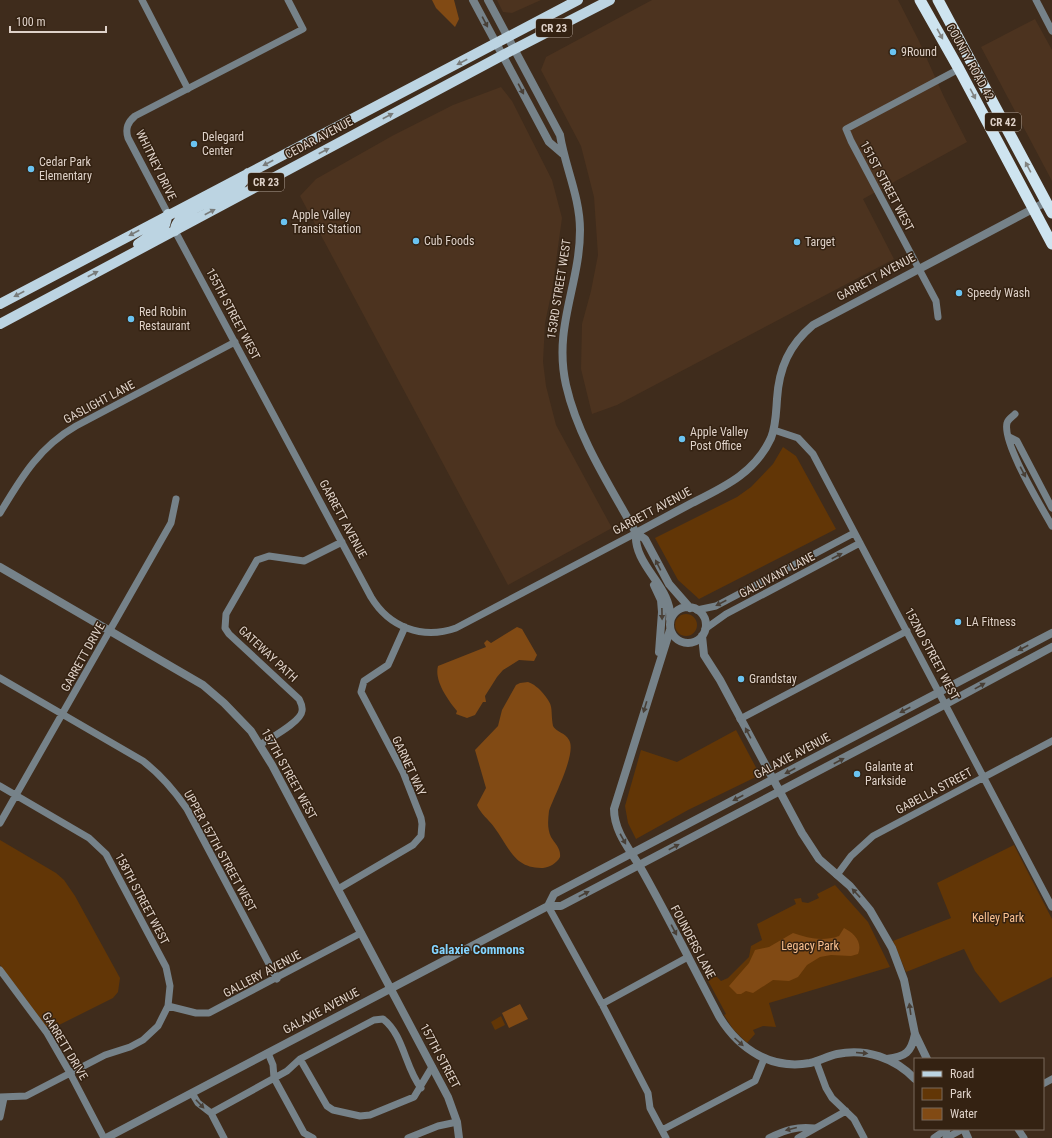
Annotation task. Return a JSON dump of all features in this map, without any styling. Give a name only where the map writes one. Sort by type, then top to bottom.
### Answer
[{"type":"highway","name":"COUNTY ROAD 42","points":[[920,0],[959,69],[1052,244]]},
{"type":"highway","name":"COUNTY ROAD 42","points":[[938,0],[1049,200],[1052,213]]},
{"type":"main road","name":"CEDAR AVENUE","points":[[0,304],[168,214],[508,38],[578,0]]},
{"type":"main road","name":"CEDAR AVENUE","points":[[0,324],[502,54],[610,0]]},
{"type":"main road","points":[[175,231],[175,225],[178,220],[202,204],[241,185],[248,173]]},
{"type":"main road","points":[[109,266],[165,225],[168,214]]},
{"type":"street","points":[[142,0],[188,89]]},
{"type":"street","name":"WHITNEY DRIVE","points":[[168,214],[129,142],[126,128],[135,116],[303,29],[288,0]]},
{"type":"street","points":[[473,0],[549,142],[563,154]]},
{"type":"street","name":"153RD STREET WEST","points":[[488,0],[560,135],[563,154],[577,202],[580,228],[578,265],[568,303],[562,336],[562,353],[566,384],[575,415],[582,433],[636,533],[645,538],[669,584],[693,609]]},
{"type":"street","points":[[1036,0],[1052,30]]},
{"type":"street","name":"151ST STREET WEST","points":[[938,317],[936,301],[850,142],[846,129],[959,69]]},
{"type":"street","name":"GARRETT AVENUE","points":[[271,408],[376,605],[390,618],[405,627],[419,632],[432,633],[456,628],[636,533],[743,474],[763,453],[774,430],[780,371],[790,350],[800,336],[818,321],[1049,200]]},
{"type":"street","name":"155TH STREET WEST","points":[[175,231],[271,408]]},
{"type":"street","name":"GASLIGHT LANE","points":[[0,513],[26,470],[55,440],[76,426],[235,342]]},
{"type":"street","points":[[1015,414],[1009,419],[1007,424],[1009,445],[1052,526]]},
{"type":"street","name":"152ND STREET WEST","points":[[774,430],[795,436],[808,447],[940,692],[1052,907]]},
{"type":"street","points":[[1009,437],[1017,441],[1052,508]]},
{"type":"street","name":"GARRETT DRIVE","points":[[0,823],[63,715],[171,523],[176,499]]},
{"type":"street","name":"153RD STREET WEST","points":[[636,533],[635,544],[652,577],[668,601],[671,611],[670,620]]},
{"type":"street","name":"GALLIVANT LANE","points":[[693,609],[716,606],[854,533]]},
{"type":"street","name":"GATEWAY PATH","points":[[260,745],[298,720],[302,712],[302,705],[299,699],[229,634],[225,628],[226,614],[254,563],[262,557],[269,556],[304,562],[342,542]]},
{"type":"street","name":"GALLIVANT LANE","points":[[704,632],[726,614],[860,543]]},
{"type":"street","name":"157TH STREET WEST","points":[[0,567],[187,675],[213,693],[237,715],[260,745],[390,988]]},
{"type":"street","name":"FOUNDERS LANE","points":[[652,577],[661,600],[662,612],[657,669]]},
{"type":"street","points":[[704,632],[693,642],[682,642],[673,635],[670,630],[670,620],[675,612],[680,609],[693,609],[704,618],[704,632],[704,655],[740,718],[779,792],[813,851],[828,868],[850,886],[870,910],[896,957],[904,980],[915,1034],[926,1058]]},
{"type":"street","name":"GARNET WAY","points":[[338,889],[413,845],[421,836],[422,824],[403,772],[361,692],[364,681],[385,669],[388,665],[405,627]]},
{"type":"street","name":"FOUNDERS LANE","points":[[670,630],[614,809],[614,818],[618,829],[639,865],[688,958],[729,1032],[747,1049],[764,1059],[794,1064],[816,1061],[835,1055],[852,1052],[871,1054],[887,1059],[902,1067],[914,1078]]},
{"type":"street","points":[[740,718],[907,631]]},
{"type":"street","name":"GALAXIE AVENUE","points":[[548,906],[554,894],[1052,633]]},
{"type":"street","name":"GALAXIE AVENUE","points":[[105,1138],[548,906],[562,906],[946,704],[1052,646]]},
{"type":"street","name":"UPPER 157TH STREET WEST","points":[[0,678],[143,761],[174,789],[187,809],[277,979]]},
{"type":"street","name":"GABELLA STREET","points":[[837,875],[851,856],[873,836],[1052,741]]},
{"type":"street","name":"158TH STREET WEST","points":[[0,786],[89,838],[106,854],[166,967],[170,986],[168,1006]]},
{"type":"street","points":[[548,906],[602,1004],[648,1093],[650,1108],[666,1138]]},
{"type":"street","name":"GALLERY AVENUE","points":[[168,1006],[196,1014],[209,1013],[277,979],[361,933]]},
{"type":"street","points":[[602,1004],[688,958]]},
{"type":"street","name":"GARRETT DRIVE","points":[[0,970],[47,1033],[105,1138]]},
{"type":"street","name":"157TH STREET","points":[[390,988],[448,1097],[457,1122],[459,1138]]},
{"type":"street","points":[[0,1116],[2,1098],[26,1096],[105,1055],[130,1047],[143,1040],[158,1026],[168,1006]]},
{"type":"street","points":[[211,1113],[287,1071],[300,1059],[374,1020],[383,1019],[389,1024],[404,1053],[415,1081],[421,1088]]},
{"type":"street","points":[[887,1059],[901,1056],[909,1051],[915,1034]]},
{"type":"street","points":[[268,1053],[273,1065],[274,1078],[304,1133],[313,1138]]},
{"type":"street","points":[[300,1059],[328,1106],[333,1110],[360,1116],[370,1115],[414,1097],[421,1088],[432,1067]]},
{"type":"street","points":[[662,1130],[755,1081],[764,1059]]},
{"type":"street","points":[[816,1061],[826,1088],[832,1098],[854,1119],[864,1138]]},
{"type":"street","points":[[192,1093],[198,1103],[211,1113],[224,1138]]},
{"type":"street","points":[[798,1138],[846,1111]]},
{"type":"street","points":[[408,1138],[438,1126],[457,1122]]},
{"type":"street","points":[[769,1138],[785,1130],[801,1126],[814,1128]]},
{"type":"street","points":[[934,1138],[960,1130]]},
{"type":"shaded area","points":[[497,0],[541,0],[512,13],[503,12]]},
{"type":"shaded area","points":[[652,0],[898,0],[967,142],[863,199],[894,259],[617,405],[592,414],[581,369],[582,324],[591,291],[598,255],[594,197],[581,146],[541,70],[546,57]]},
{"type":"shaded area","points":[[1035,19],[1052,50],[1052,181],[981,47]]},
{"type":"shaded area","points":[[501,87],[512,101],[552,180],[562,218],[552,290],[545,323],[543,362],[546,386],[556,425],[612,528],[508,585],[300,196],[316,179],[392,136],[453,105]]},
{"type":"green space","points":[[783,447],[796,456],[836,529],[699,599],[678,580],[655,538],[737,497],[751,487],[773,464]]},
{"type":"green space","points":[[682,614],[690,614],[697,621],[697,629],[690,636],[682,636],[675,629],[675,621]]},
{"type":"green space","points":[[736,730],[760,775],[688,810],[636,839],[628,823],[625,806],[641,750],[677,762]]},
{"type":"green space","points":[[0,840],[56,873],[64,880],[75,896],[120,978],[118,992],[113,998],[49,1030],[0,965]]},
{"type":"green space","name":"Kelley Park","points":[[1014,845],[1052,919],[1052,977],[1000,1003],[975,971],[964,949],[906,972],[893,941],[951,918],[937,883]]},
{"type":"green space","name":"Legacy Park","points":[[835,885],[868,922],[890,967],[769,1003],[776,1027],[763,1026],[753,1030],[755,1034],[747,1043],[733,1029],[724,1015],[726,1014],[705,975],[712,972],[721,981],[728,978],[749,957],[751,946],[762,940],[757,924],[796,904],[794,899],[801,898],[802,902],[808,903],[819,898],[817,894]]},
{"type":"green space","points":[[501,1016],[505,1025],[495,1030],[491,1022]]},
{"type":"water","points":[[432,0],[454,0],[459,19],[455,27],[436,8]]},
{"type":"water","points":[[517,627],[522,629],[537,655],[534,661],[519,660],[503,670],[485,696],[486,702],[483,702],[475,715],[467,718],[456,714],[457,711],[446,696],[440,684],[437,672],[438,666],[486,647],[484,643],[487,640],[491,643]]},
{"type":"water","points":[[528,682],[538,688],[548,700],[551,707],[553,726],[556,730],[568,738],[571,746],[568,764],[549,811],[549,830],[551,837],[559,849],[560,857],[553,864],[543,868],[525,865],[519,861],[508,849],[494,827],[482,814],[477,805],[486,788],[475,750],[498,726],[502,710],[516,685]]},
{"type":"water","points":[[844,928],[857,938],[859,946],[858,954],[851,956],[831,955],[820,957],[807,965],[798,977],[789,981],[773,980],[753,993],[746,991],[741,994],[737,994],[729,986],[749,963],[755,950],[769,947],[793,933],[810,938],[827,939],[839,936]]},
{"type":"water","points":[[520,1004],[528,1019],[509,1028],[502,1013]]},
{"type":"place","name":"9Round","points":[[893,52]]},
{"type":"place","name":"Delegard Center","points":[[194,144]]},
{"type":"place","name":"Cedar Park Elementary","points":[[31,169]]},
{"type":"place","name":"Apple Valley Transit Station","points":[[284,222]]},
{"type":"place","name":"Cub Foods","points":[[416,241]]},
{"type":"place","name":"Target","points":[[797,242]]},
{"type":"place","name":"Speedy Wash","points":[[959,293]]},
{"type":"place","name":"Red Robin Restaurant","points":[[131,319]]},
{"type":"place","name":"Apple Valley Post Office","points":[[682,439]]},
{"type":"place","name":"LA Fitness","points":[[958,622]]},
{"type":"place","name":"Grandstay","points":[[741,679]]},
{"type":"place","name":"Galante at Parkside","points":[[857,774]]},
{"type":"district","name":"Galaxie Commons","points":[[478,949]]}]
